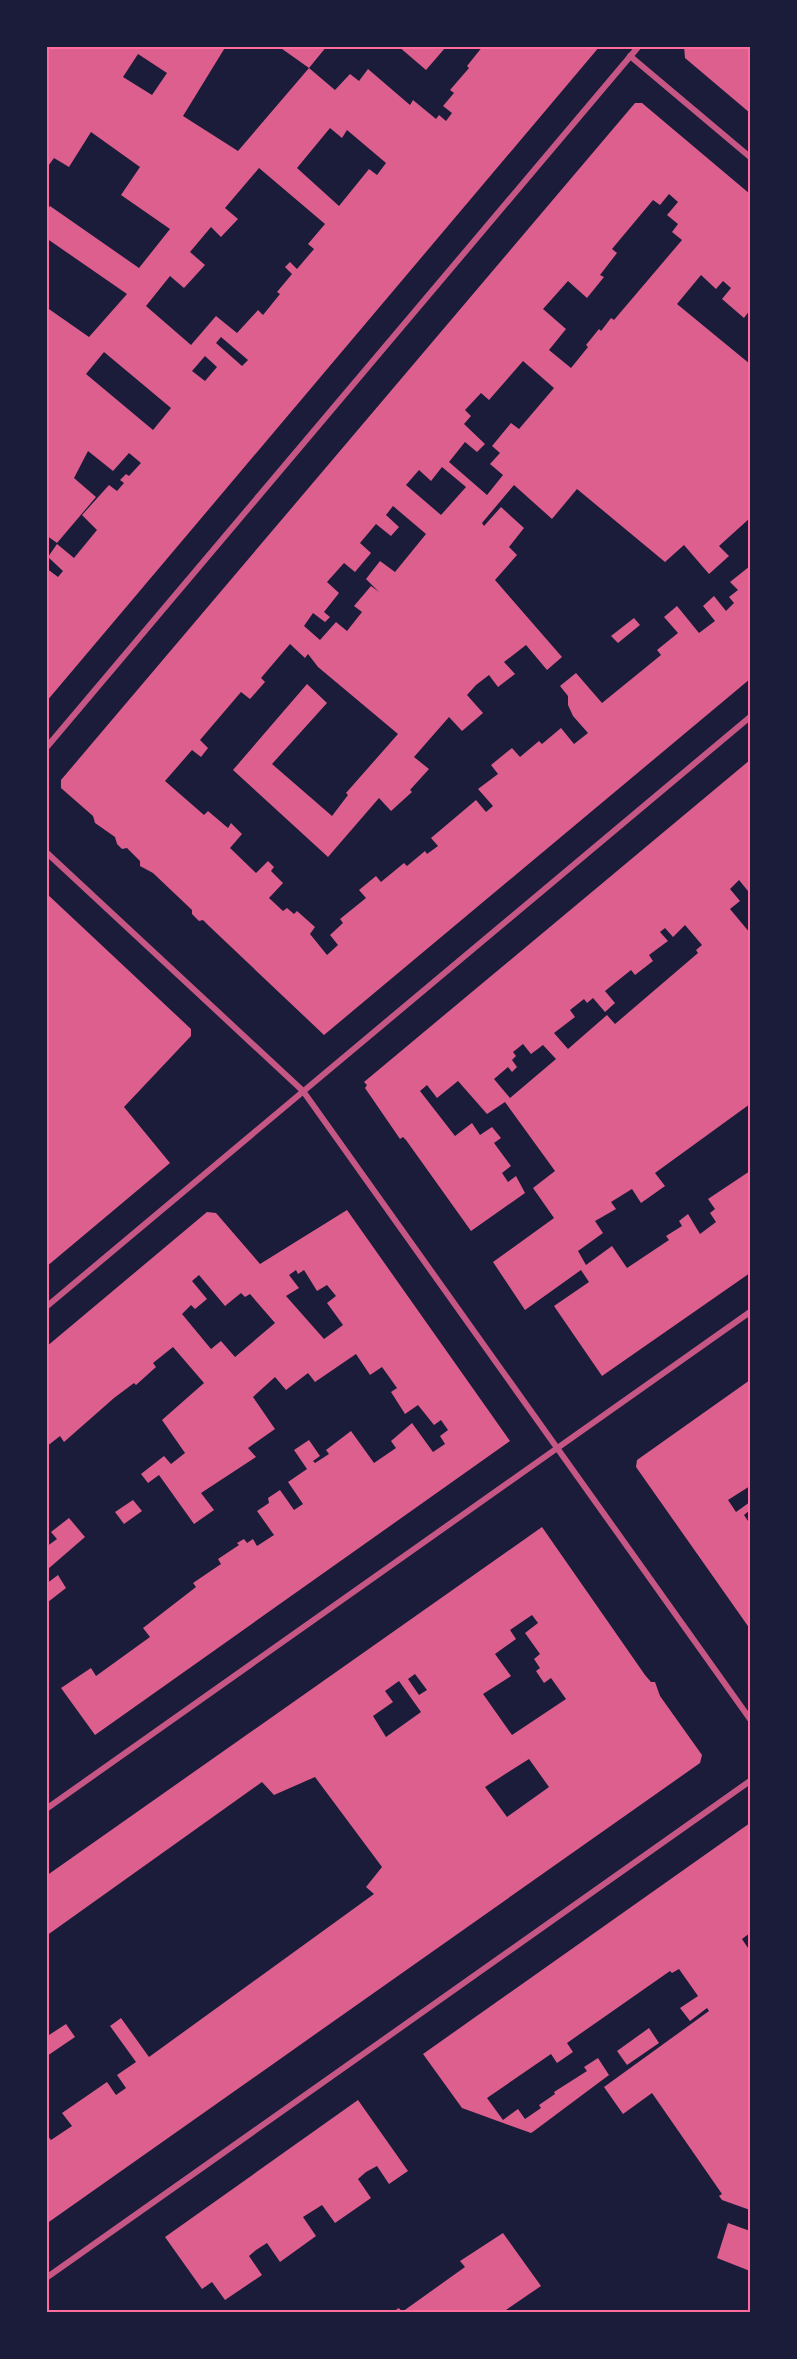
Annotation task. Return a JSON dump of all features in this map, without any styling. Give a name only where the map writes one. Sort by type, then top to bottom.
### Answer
[{"type":"street","points":[[46,748],[582,117],[639,46]]},
{"type":"street","points":[[630,56],[750,157]]},
{"type":"street","points":[[46,1306],[750,717]]},
{"type":"street","points":[[46,852],[303,1091],[555,1449],[750,1719]]},
{"type":"street","points":[[46,1809],[750,1312]]},
{"type":"street","points":[[46,2278],[750,1782]]},
{"type":"building","points":[[46,46],[226,46],[183,116],[238,151],[309,68],[335,90],[350,74],[359,81],[368,69],[410,105],[413,100],[436,119],[439,115],[446,121],[452,113],[443,106],[454,93],[450,90],[469,68],[467,66],[483,46],[600,46],[46,702],[46,591],[49,587],[46,585],[46,568],[58,577],[63,571],[48,557],[57,544],[74,558],[97,530],[82,515],[109,485],[117,491],[124,483],[120,480],[126,474],[129,476],[141,463],[129,453],[113,471],[88,451],[74,478],[96,497],[57,543],[46,535],[46,307],[89,337],[127,294],[46,238],[46,211],[50,206],[139,268],[170,229],[121,195],[140,167],[91,132],[69,167],[54,158],[46,169]],"holes":[[[138,54],[167,73],[152,95],[123,77]],[[330,128],[342,138],[347,130],[386,163],[377,175],[369,169],[339,206],[297,168]],[[259,168],[325,224],[308,244],[314,249],[297,269],[290,262],[285,267],[292,274],[277,292],[280,294],[263,315],[258,310],[237,333],[216,316],[191,345],[146,306],[170,276],[184,288],[205,265],[190,252],[211,227],[221,237],[238,219],[225,208]],[[221,337],[248,360],[242,366],[216,343]],[[104,352],[171,408],[153,430],[86,374]],[[205,356],[217,367],[205,381],[192,371]]]},
{"type":"building","points":[[278,46],[327,46],[309,68]]},
{"type":"building","points":[[398,46],[443,46],[445,48],[426,70]]},
{"type":"building","points":[[684,46],[750,46],[750,113],[685,58]]},
{"type":"building","points":[[635,103],[642,103],[750,194],[750,310],[744,318],[722,299],[731,288],[723,281],[716,289],[701,275],[677,304],[750,364],[750,518],[719,546],[729,556],[709,574],[684,545],[665,562],[577,489],[552,519],[514,485],[482,523],[484,526],[501,507],[524,528],[509,547],[517,555],[495,580],[562,657],[547,670],[526,645],[504,662],[515,674],[498,687],[489,675],[476,685],[467,695],[483,713],[462,731],[449,717],[414,757],[429,769],[410,790],[412,792],[391,811],[379,798],[328,857],[233,770],[307,684],[327,703],[272,764],[332,816],[348,795],[346,793],[398,734],[318,667],[308,654],[305,658],[290,644],[261,678],[265,682],[250,699],[241,692],[200,740],[208,748],[201,757],[192,750],[165,781],[204,815],[208,811],[228,828],[231,823],[242,834],[230,848],[256,873],[268,861],[274,867],[271,871],[283,883],[269,898],[283,911],[287,908],[294,914],[297,911],[315,927],[310,934],[327,955],[338,945],[330,935],[343,923],[340,919],[366,898],[359,890],[376,876],[381,882],[404,863],[407,866],[425,851],[427,854],[438,846],[431,838],[476,800],[486,812],[493,806],[478,789],[498,774],[491,765],[512,748],[520,757],[539,741],[542,744],[561,728],[574,744],[588,733],[573,716],[568,705],[568,696],[560,686],[576,673],[602,703],[661,655],[657,650],[678,633],[664,617],[677,606],[699,633],[715,621],[703,606],[714,596],[726,611],[734,603],[729,597],[738,590],[730,582],[750,566],[750,679],[324,1035],[203,920],[199,921],[192,914],[192,910],[153,873],[140,866],[140,861],[127,848],[122,849],[115,837],[95,823],[93,816],[61,788],[61,780]],"holes":[[[669,194],[678,202],[667,215],[678,224],[672,232],[682,240],[614,320],[611,318],[601,331],[599,329],[571,368],[549,350],[566,329],[543,309],[568,281],[587,298],[604,277],[600,275],[617,253],[612,249],[653,200],[660,205]],[[523,361],[554,388],[519,429],[511,423],[492,446],[500,453],[490,464],[503,475],[487,495],[449,462],[465,442],[477,452],[485,444],[464,424],[471,416],[465,410],[481,393],[489,400]],[[442,467],[466,487],[441,515],[406,485],[419,470],[431,481]],[[393,506],[426,534],[395,572],[380,561],[366,579],[379,592],[371,586],[354,606],[362,612],[347,631],[336,622],[320,640],[304,626],[313,613],[325,622],[330,617],[324,612],[339,593],[327,582],[344,563],[355,572],[371,553],[360,543],[376,524],[391,536],[399,527],[386,515]]]},
{"type":"building","points":[[634,618],[640,625],[618,643],[611,636]]},
{"type":"building","points":[[750,760],[750,890],[748,891],[739,880],[730,889],[740,901],[730,909],[750,933],[750,1104],[655,1173],[665,1186],[641,1203],[632,1189],[611,1202],[616,1209],[595,1221],[603,1233],[578,1251],[586,1265],[612,1246],[627,1268],[669,1240],[666,1236],[682,1226],[679,1221],[688,1214],[700,1234],[716,1222],[710,1213],[715,1209],[708,1199],[750,1171],[750,1273],[602,1376],[554,1306],[589,1282],[581,1270],[525,1310],[493,1262],[554,1218],[533,1188],[555,1171],[505,1102],[487,1114],[458,1081],[437,1098],[427,1085],[420,1091],[455,1136],[472,1123],[480,1135],[492,1127],[501,1138],[494,1143],[511,1166],[502,1173],[508,1182],[516,1176],[525,1193],[471,1231],[406,1140],[403,1137],[400,1139],[365,1088],[367,1085],[364,1082]],"holes":[[[685,925],[702,945],[696,950],[698,953],[615,1024],[607,1015],[568,1049],[554,1033],[575,1017],[570,1010],[584,999],[587,1003],[593,998],[605,1012],[615,1003],[605,991],[631,970],[635,975],[653,961],[649,955],[668,941],[660,932],[665,928],[673,937]],[[523,1044],[531,1054],[543,1045],[556,1059],[510,1098],[494,1079],[508,1067],[512,1072],[517,1067],[512,1060],[516,1056],[513,1052]]]},
{"type":"building","points":[[46,893],[191,1029],[191,1036],[124,1107],[170,1163],[46,1267]]},
{"type":"building","points":[[347,1210],[510,1441],[95,1735],[61,1688],[91,1668],[96,1676],[150,1637],[143,1628],[196,1587],[193,1583],[221,1564],[218,1559],[239,1545],[237,1543],[244,1539],[247,1543],[253,1539],[257,1546],[274,1535],[257,1511],[269,1503],[268,1498],[280,1490],[294,1510],[303,1504],[288,1482],[307,1469],[294,1450],[309,1440],[320,1456],[313,1461],[315,1463],[329,1454],[326,1450],[351,1431],[374,1463],[396,1448],[391,1441],[412,1423],[433,1452],[445,1444],[440,1436],[448,1430],[441,1420],[434,1425],[418,1405],[405,1414],[391,1392],[397,1388],[382,1367],[370,1375],[356,1354],[315,1382],[308,1373],[286,1390],[275,1377],[253,1397],[275,1429],[248,1448],[256,1457],[201,1493],[214,1510],[194,1524],[159,1475],[148,1483],[141,1474],[164,1456],[171,1464],[185,1453],[162,1420],[204,1383],[173,1347],[153,1363],[156,1367],[136,1385],[134,1383],[114,1398],[64,1442],[60,1436],[46,1447],[46,1347],[207,1212],[216,1213],[260,1264]],"holes":[[[296,1270],[298,1274],[304,1270],[317,1291],[327,1285],[336,1296],[327,1303],[343,1325],[324,1339],[286,1296],[299,1288],[289,1275]],[[199,1275],[225,1306],[241,1293],[245,1297],[250,1294],[275,1323],[235,1357],[221,1341],[211,1349],[182,1314],[191,1305],[195,1309],[207,1299],[192,1281]]]},
{"type":"building","points":[[750,1380],[750,1486],[728,1500],[736,1512],[750,1502],[750,1510],[744,1515],[750,1524],[750,1629],[636,1467],[637,1460]]},
{"type":"building","points":[[133,1500],[142,1511],[124,1524],[115,1512]]},
{"type":"building","points":[[69,1518],[85,1537],[48,1569],[46,1547],[57,1539],[51,1532]]},
{"type":"building","points":[[542,1527],[645,1675],[651,1682],[655,1682],[660,1696],[702,1755],[700,1763],[46,2224],[46,2134],[51,2140],[72,2126],[62,2113],[107,2082],[116,2095],[126,2088],[117,2075],[136,2062],[110,2026],[121,2018],[149,2057],[374,1894],[366,1887],[382,1867],[315,1777],[274,1795],[262,1782],[46,1936],[46,1876]],"holes":[[[532,1615],[538,1623],[525,1633],[540,1654],[534,1659],[540,1668],[536,1671],[544,1683],[551,1678],[566,1699],[512,1735],[483,1694],[511,1676],[495,1654],[516,1639],[510,1630]],[[415,1674],[427,1690],[419,1695],[408,1679]],[[399,1681],[421,1712],[386,1737],[373,1716],[393,1702],[385,1691]],[[529,1759],[549,1787],[507,1817],[485,1787]]]},
{"type":"building","points":[[58,1575],[66,1588],[48,1602],[46,1584]]},
{"type":"building","points":[[750,1823],[750,1933],[742,1939],[750,1951],[750,2210],[722,2200],[719,2196],[722,2194],[652,2093],[623,2114],[604,2087],[709,2011],[707,2008],[690,2021],[680,2008],[698,1996],[679,1969],[672,1973],[670,1971],[567,2043],[573,2052],[557,2063],[551,2054],[487,2098],[503,2120],[518,2109],[525,2119],[541,2108],[539,2105],[555,2094],[554,2092],[587,2071],[584,2067],[598,2058],[609,2075],[531,2133],[462,2108],[423,2054]]},
{"type":"building","points":[[66,2024],[75,2037],[47,2056],[46,2037]]},
{"type":"building","points":[[649,2028],[659,2043],[627,2065],[617,2051]]},
{"type":"building","points":[[358,2100],[408,2171],[389,2184],[377,2166],[366,2172],[358,2179],[371,2198],[335,2223],[322,2205],[303,2217],[316,2236],[280,2262],[267,2243],[256,2250],[249,2256],[262,2275],[225,2300],[212,2282],[202,2289],[165,2237]]},
{"type":"building","points":[[728,2223],[750,2231],[750,2271],[717,2258]]},
{"type":"building","points":[[503,2233],[541,2286],[503,2312],[402,2312],[465,2267],[460,2261]]}]
